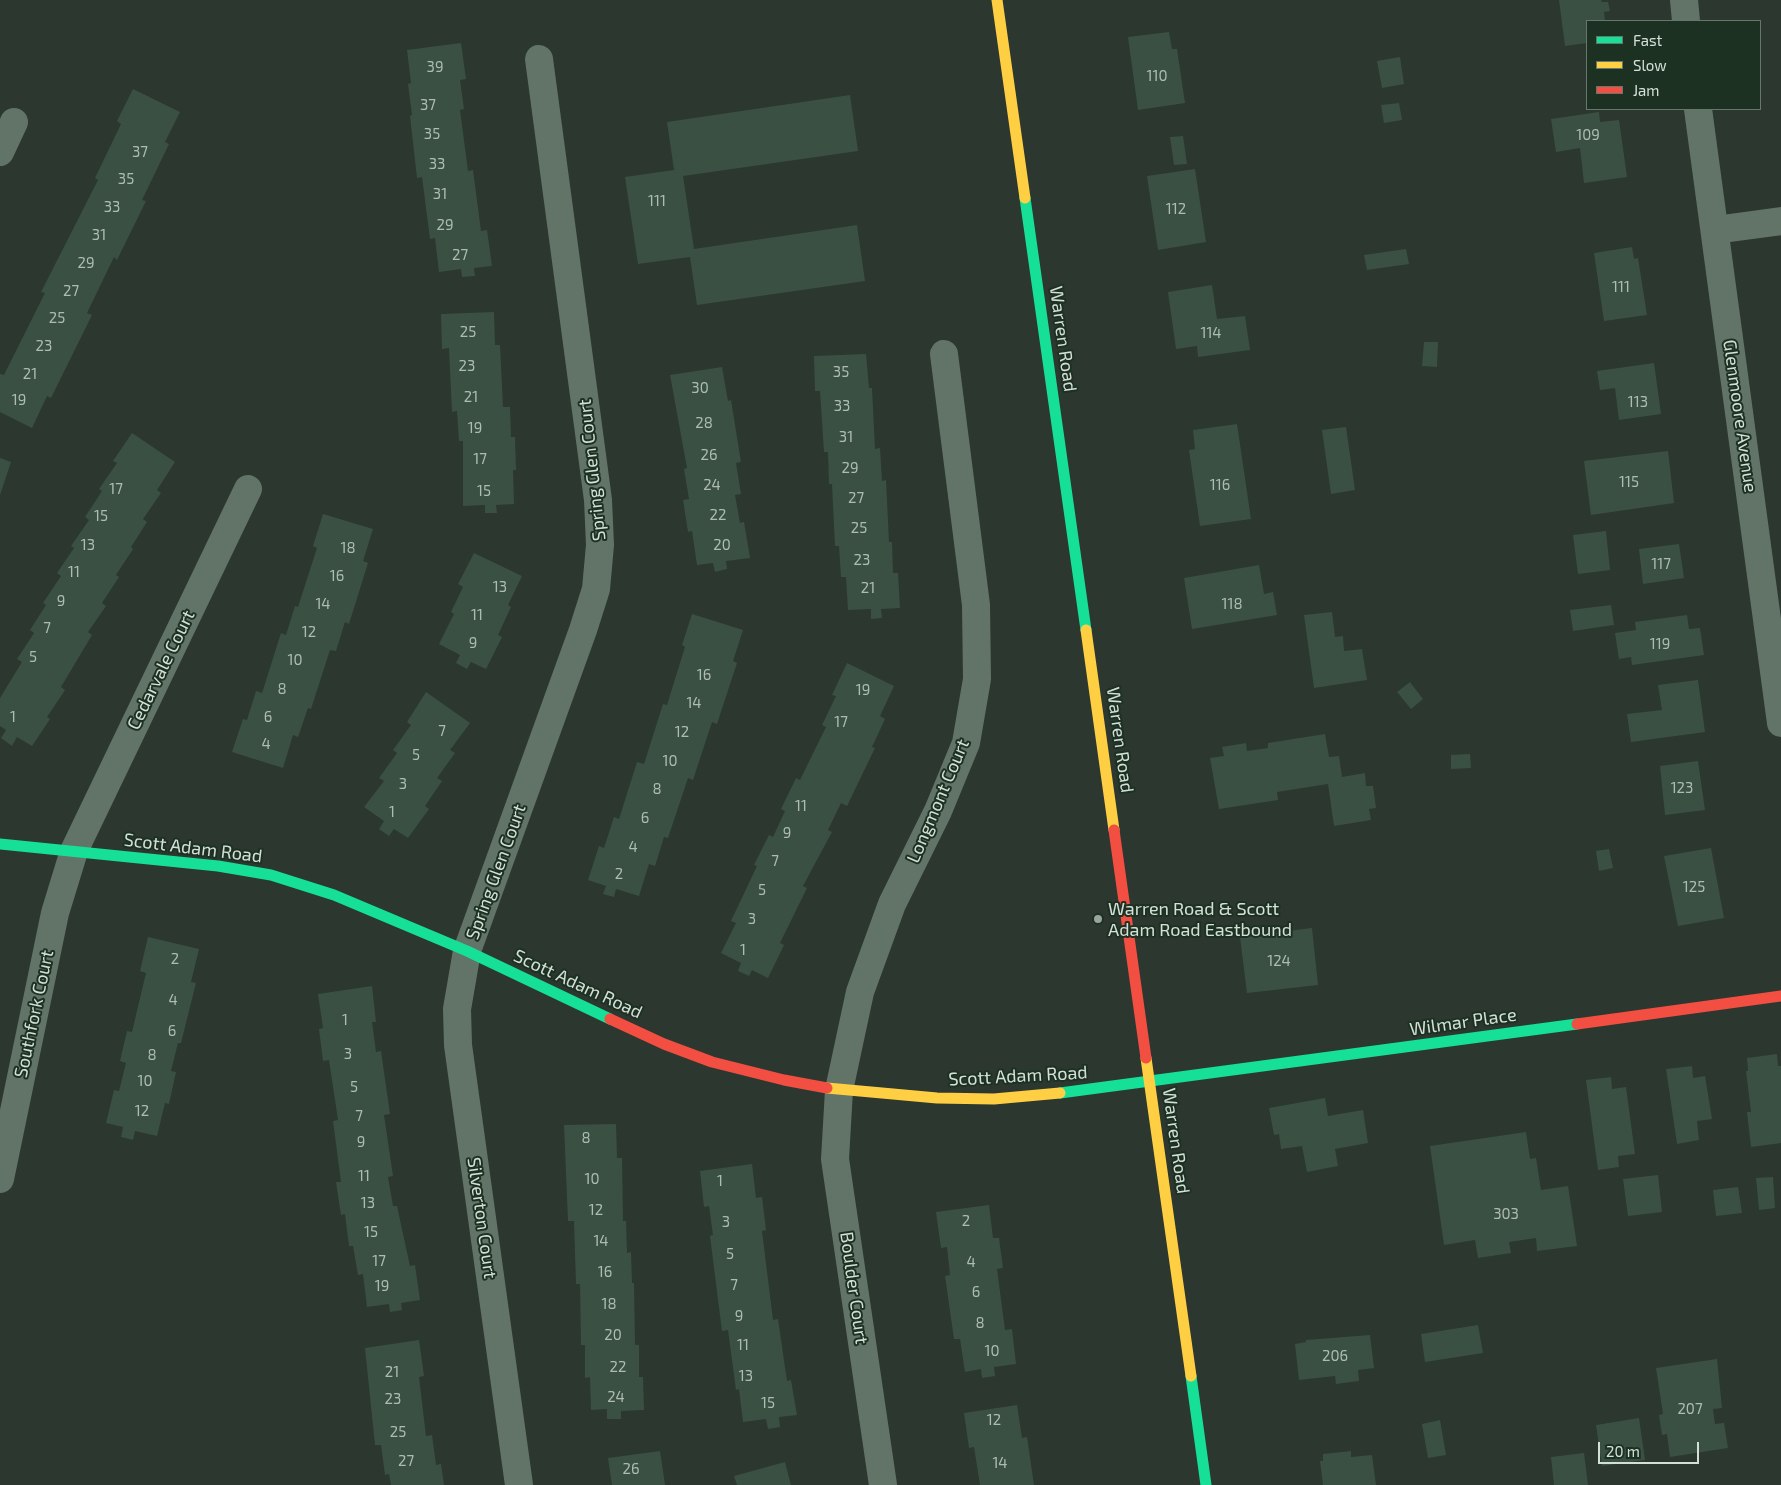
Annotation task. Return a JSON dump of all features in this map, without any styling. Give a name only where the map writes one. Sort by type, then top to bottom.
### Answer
[{"type":"street","name":"Warren Road","points":[[997,0],[1206,1485]]},
{"type":"street","points":[[1684,0],[1686,20]]},
{"type":"street","name":"Spring Glen Court","points":[[467,950],[583,630],[596,589],[600,544],[598,500],[539,60]]},
{"type":"street","name":"Glenmoore Avenue","points":[[1698,110],[1781,723]]},
{"type":"street","points":[[0,152],[14,122]]},
{"type":"street","points":[[1715,230],[1781,221]]},
{"type":"street","name":"Longmont Court","points":[[839,1090],[860,992],[892,904],[938,811],[966,743],[977,679],[976,605],[944,354]]},
{"type":"street","name":"Cedarvale Court","points":[[74,851],[248,489]]},
{"type":"street","name":"Scott Adam Road","points":[[0,844],[218,866],[271,875],[334,895],[467,950],[664,1044],[696,1056],[784,1080],[839,1090],[937,1098],[994,1099],[1088,1091],[1150,1083]]},
{"type":"street","name":"Southfork Court","points":[[0,1179],[55,912],[74,851]]},
{"type":"street","name":"Silverton Court","points":[[467,950],[458,1009],[458,1045],[519,1485]]},
{"type":"street","name":"Wilmar Place","points":[[1150,1083],[1781,996]]},
{"type":"street","name":"Boulder Court","points":[[839,1090],[835,1159],[883,1485]]},
{"type":"building","points":[[1559,0],[1601,0],[1602,2],[1608,2],[1610,11],[1604,12],[1605,20],[1586,20],[1586,43],[1565,46]]},
{"type":"building","points":[[1169,32],[1172,49],[1177,49],[1185,103],[1138,110],[1128,37]]},
{"type":"building","points":[[461,43],[466,79],[460,80],[464,109],[460,110],[468,171],[473,170],[481,231],[487,230],[492,266],[474,268],[475,276],[462,277],[461,269],[439,272],[435,238],[430,239],[422,177],[417,178],[410,116],[412,115],[408,84],[411,83],[407,50]]},
{"type":"building","points":[[1400,57],[1404,84],[1382,88],[1377,61]]},
{"type":"building","points":[[133,89],[180,112],[165,142],[169,144],[142,200],[146,201],[117,260],[114,257],[87,313],[92,315],[51,398],[47,396],[32,428],[0,412],[0,374],[4,375],[45,293],[41,292],[98,180],[95,178],[121,124],[117,121]]},
{"type":"building","points":[[850,95],[858,151],[683,176],[694,249],[857,225],[865,281],[697,305],[690,257],[638,264],[625,177],[674,170],[667,122]]},
{"type":"building","points":[[1399,103],[1402,120],[1384,123],[1381,105]]},
{"type":"building","points":[[1599,112],[1600,122],[1619,120],[1627,177],[1584,183],[1580,148],[1556,152],[1551,119]]},
{"type":"building","points":[[1183,136],[1187,164],[1174,165],[1170,137]]},
{"type":"building","points":[[1195,169],[1206,242],[1158,250],[1147,176]]},
{"type":"building","points":[[1632,247],[1634,259],[1638,258],[1647,315],[1604,321],[1594,253]]},
{"type":"building","points":[[1406,249],[1409,264],[1367,270],[1364,255]]},
{"type":"building","points":[[1212,285],[1217,319],[1245,316],[1250,350],[1198,357],[1197,346],[1176,349],[1168,292]]},
{"type":"building","points":[[494,312],[495,345],[500,345],[503,407],[510,407],[511,437],[515,437],[516,470],[513,470],[514,504],[496,505],[497,513],[485,513],[485,505],[463,506],[463,441],[459,441],[457,411],[452,412],[449,348],[442,349],[441,314]]},
{"type":"building","points":[[1424,342],[1438,342],[1437,367],[1422,366]]},
{"type":"building","points":[[866,354],[869,388],[872,388],[875,449],[880,448],[882,481],[886,480],[889,542],[892,542],[893,573],[898,573],[900,608],[881,609],[882,618],[871,619],[871,609],[848,610],[846,577],[841,577],[839,546],[835,546],[832,484],[829,484],[828,452],[824,452],[820,391],[815,391],[814,356]]},
{"type":"building","points":[[1654,363],[1661,414],[1619,420],[1615,388],[1600,390],[1597,371]]},
{"type":"building","points":[[722,367],[728,401],[731,400],[741,462],[736,463],[741,494],[735,495],[740,523],[744,522],[750,558],[726,561],[727,569],[715,572],[713,563],[697,565],[692,531],[688,532],[683,500],[689,499],[684,469],[687,468],[670,375]]},
{"type":"building","points":[[1237,424],[1251,519],[1200,526],[1189,450],[1195,449],[1193,430]]},
{"type":"building","points":[[1346,427],[1355,490],[1331,494],[1322,430]]},
{"type":"building","points":[[132,433],[175,462],[157,490],[161,493],[143,519],[147,522],[131,547],[133,549],[116,575],[119,577],[102,603],[106,606],[88,632],[92,635],[61,687],[65,690],[47,717],[50,719],[32,746],[17,737],[12,746],[1,738],[6,730],[0,726],[0,698],[22,662],[17,659],[34,633],[30,630],[46,605],[43,603],[61,576],[57,573],[74,548],[71,546],[89,520],[85,517],[102,491],[99,489],[117,463],[113,461]]},
{"type":"building","points":[[1668,451],[1674,503],[1591,515],[1584,461]]},
{"type":"building","points":[[0,458],[11,462],[0,495]]},
{"type":"building","points":[[323,514],[373,529],[363,561],[368,563],[349,624],[345,622],[336,651],[330,650],[311,709],[308,708],[298,737],[293,735],[283,768],[232,752],[243,719],[247,720],[256,691],[262,693],[281,633],[286,635],[295,606],[298,607],[317,548],[313,546]]},
{"type":"building","points":[[1606,531],[1610,570],[1578,574],[1573,535]]},
{"type":"building","points":[[1679,544],[1684,578],[1643,584],[1639,549]]},
{"type":"building","points":[[474,553],[522,576],[508,605],[511,607],[498,635],[502,637],[486,669],[471,662],[467,669],[456,663],[460,655],[439,644],[454,614],[451,612],[463,587],[458,584]]},
{"type":"building","points":[[1259,565],[1264,594],[1273,592],[1277,615],[1192,629],[1184,578]]},
{"type":"building","points":[[1611,605],[1614,625],[1573,631],[1570,610]]},
{"type":"building","points":[[1332,612],[1335,637],[1343,636],[1344,651],[1362,649],[1367,680],[1314,688],[1304,615]]},
{"type":"building","points":[[692,614],[743,630],[733,661],[737,663],[717,724],[712,722],[693,780],[688,778],[668,838],[664,837],[655,866],[649,864],[639,896],[616,889],[614,897],[603,894],[606,886],[588,880],[599,846],[604,848],[614,817],[619,819],[637,762],[644,764],[663,704],[667,705],[685,647],[682,645]]},
{"type":"building","points":[[1687,615],[1689,629],[1700,628],[1704,655],[1632,665],[1631,657],[1619,659],[1615,633],[1636,630],[1635,622]]},
{"type":"building","points":[[847,663],[894,686],[880,716],[885,719],[872,747],[875,748],[847,806],[841,803],[828,830],[832,832],[803,886],[807,888],[780,943],[784,945],[768,978],[752,970],[749,976],[738,971],[741,963],[721,953],[736,923],[731,921],[757,866],[754,865],[769,835],[773,837],[785,811],[781,809],[796,778],[800,780],[826,727],[822,725],[836,696],[832,695]]},
{"type":"building","points":[[1698,680],[1705,732],[1631,742],[1627,714],[1662,710],[1658,685]]},
{"type":"building","points":[[1410,682],[1423,699],[1411,709],[1397,692]]},
{"type":"building","points":[[426,692],[470,723],[450,750],[455,753],[437,778],[442,781],[425,806],[429,809],[408,838],[394,829],[389,836],[379,829],[384,821],[364,807],[384,781],[379,778],[397,753],[393,750],[411,725],[407,722]]},
{"type":"building","points":[[1325,734],[1329,757],[1339,756],[1342,777],[1365,773],[1366,786],[1373,786],[1376,808],[1369,809],[1371,820],[1334,826],[1328,784],[1277,792],[1278,800],[1219,809],[1210,758],[1224,756],[1222,747],[1246,743],[1247,751],[1268,748],[1268,743]]},
{"type":"building","points":[[1470,754],[1471,768],[1451,769],[1451,755]]},
{"type":"building","points":[[1698,761],[1705,810],[1665,815],[1660,766]]},
{"type":"building","points":[[1711,848],[1724,918],[1678,926],[1664,856]]},
{"type":"building","points":[[1609,849],[1613,868],[1599,871],[1596,851]]},
{"type":"building","points":[[1312,928],[1318,985],[1247,993],[1240,937]]},
{"type":"building","points":[[148,937],[199,949],[191,982],[196,983],[181,1043],[178,1043],[171,1071],[176,1072],[169,1104],[165,1103],[157,1136],[135,1131],[133,1140],[121,1137],[123,1127],[106,1123],[114,1090],[119,1091],[126,1063],[120,1061],[127,1031],[132,1032],[146,973],[140,971]]},
{"type":"building","points":[[372,986],[376,1022],[372,1022],[376,1052],[381,1051],[390,1114],[384,1115],[393,1176],[388,1177],[393,1206],[397,1206],[410,1266],[415,1265],[420,1300],[401,1303],[402,1310],[390,1312],[389,1304],[367,1307],[363,1274],[358,1275],[353,1246],[349,1246],[345,1214],[341,1215],[336,1182],[341,1182],[333,1121],[338,1120],[329,1060],[323,1061],[319,1029],[323,1028],[318,994]]},
{"type":"building","points":[[1777,1054],[1778,1066],[1781,1066],[1781,1143],[1751,1147],[1747,1112],[1751,1112],[1746,1071],[1748,1071],[1747,1058]]},
{"type":"building","points":[[1692,1066],[1693,1078],[1705,1076],[1712,1119],[1697,1121],[1699,1140],[1677,1144],[1666,1069]]},
{"type":"building","points":[[1611,1077],[1612,1089],[1626,1087],[1635,1154],[1618,1156],[1619,1167],[1598,1170],[1586,1080]]},
{"type":"building","points":[[1325,1098],[1328,1116],[1363,1110],[1368,1143],[1335,1149],[1338,1166],[1307,1172],[1302,1146],[1281,1149],[1279,1134],[1274,1135],[1269,1108]]},
{"type":"building","points":[[616,1124],[617,1158],[622,1158],[623,1221],[626,1221],[627,1253],[631,1252],[632,1283],[634,1283],[635,1345],[639,1345],[639,1377],[643,1377],[644,1410],[621,1411],[621,1419],[607,1419],[607,1409],[591,1410],[590,1377],[585,1378],[585,1345],[581,1345],[580,1284],[576,1284],[574,1221],[568,1221],[564,1125]]},
{"type":"building","points":[[1526,1132],[1530,1159],[1536,1158],[1541,1190],[1568,1186],[1577,1246],[1537,1251],[1536,1238],[1509,1242],[1511,1253],[1478,1258],[1475,1240],[1444,1245],[1430,1146]]},
{"type":"building","points":[[752,1164],[756,1198],[762,1197],[766,1230],[762,1231],[773,1320],[778,1319],[787,1381],[791,1380],[797,1415],[779,1417],[780,1427],[768,1429],[766,1419],[743,1422],[739,1389],[736,1390],[728,1330],[722,1331],[710,1236],[713,1235],[709,1206],[704,1207],[700,1171]]},
{"type":"building","points":[[1658,1175],[1662,1212],[1628,1216],[1623,1179]]},
{"type":"building","points":[[1773,1177],[1775,1208],[1759,1210],[1756,1178]]},
{"type":"building","points":[[1738,1187],[1742,1213],[1716,1216],[1713,1190]]},
{"type":"building","points":[[989,1205],[993,1238],[999,1238],[1003,1268],[997,1269],[1005,1330],[1012,1329],[1016,1364],[994,1367],[995,1376],[982,1378],[981,1369],[965,1372],[960,1339],[954,1339],[945,1276],[950,1275],[947,1247],[941,1248],[936,1212]]},
{"type":"building","points":[[1478,1325],[1483,1353],[1425,1362],[1421,1334]]},
{"type":"building","points":[[1370,1335],[1374,1368],[1358,1370],[1359,1381],[1336,1384],[1335,1376],[1299,1380],[1295,1344],[1306,1342],[1306,1340]]},
{"type":"building","points":[[419,1340],[424,1376],[419,1377],[426,1436],[432,1435],[436,1465],[441,1464],[444,1485],[391,1485],[389,1474],[385,1475],[381,1445],[375,1445],[365,1348]]},
{"type":"building","points":[[1717,1359],[1722,1408],[1713,1409],[1715,1424],[1724,1423],[1728,1448],[1670,1457],[1667,1434],[1662,1435],[1659,1415],[1663,1414],[1656,1368]]},
{"type":"building","points":[[1017,1405],[1022,1438],[1027,1437],[1034,1485],[980,1485],[974,1447],[969,1448],[964,1413]]},
{"type":"building","points":[[1639,1418],[1645,1460],[1602,1466],[1596,1425]]},
{"type":"building","points":[[1440,1420],[1446,1455],[1428,1458],[1422,1424]]},
{"type":"building","points":[[660,1451],[665,1485],[612,1485],[608,1458]]},
{"type":"building","points":[[1351,1451],[1351,1457],[1372,1455],[1376,1485],[1323,1485],[1320,1461],[1323,1461],[1323,1454]]},
{"type":"building","points":[[1584,1453],[1588,1485],[1554,1485],[1551,1457]]},
{"type":"building","points":[[785,1462],[791,1485],[737,1485],[734,1476]]},
{"type":"traffic: fast","points":[[1025,198],[1086,630]]},
{"type":"traffic: fast","points":[[0,844],[218,866],[271,875],[334,895],[467,951],[610,1019]]},
{"type":"traffic: fast","points":[[1060,1093],[1577,1024]]},
{"type":"traffic: fast","points":[[1191,1376],[1206,1485]]},
{"type":"traffic: slow","points":[[997,0],[1025,198]]},
{"type":"traffic: slow","points":[[1086,630],[1114,830]]},
{"type":"traffic: slow","points":[[1146,1058],[1191,1376]]},
{"type":"traffic: slow","points":[[827,1088],[937,1098],[994,1099],[1060,1093]]},
{"type":"traffic: jam","points":[[1114,830],[1146,1058]]},
{"type":"traffic: jam","points":[[1577,1024],[1781,996]]},
{"type":"traffic: jam","points":[[610,1019],[664,1044],[712,1062],[784,1080],[827,1088]]},
{"type":"place","name":"Warren Road & Scott Adam Road Eastbound","points":[[1098,919]]}]
